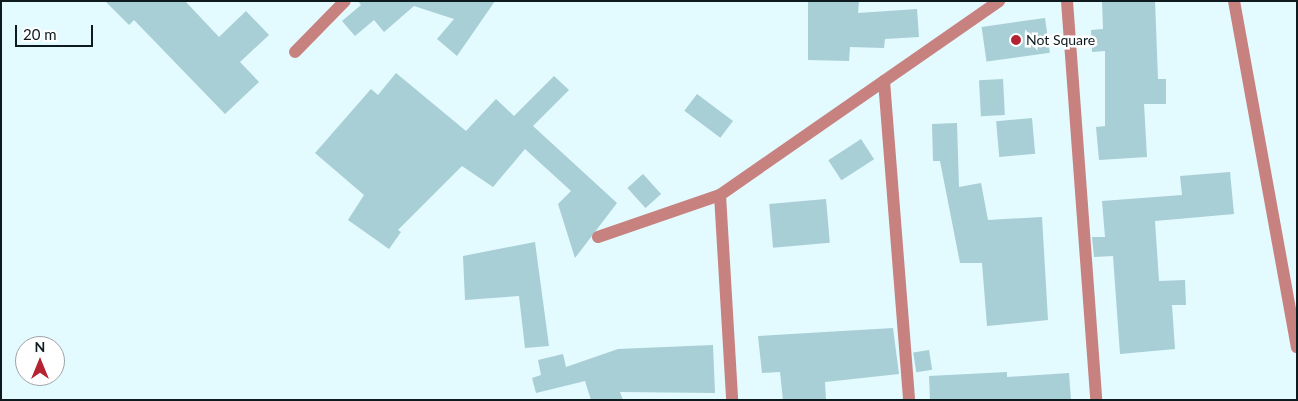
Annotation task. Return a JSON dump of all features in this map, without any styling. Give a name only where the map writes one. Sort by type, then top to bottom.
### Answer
[{"type":"street","points":[[294,52],[345,1]]},
{"type":"street","points":[[598,237],[720,195],[999,1]]},
{"type":"street","points":[[1068,1],[1096,400]]},
{"type":"street","points":[[1234,1],[1297,347]]},
{"type":"street","points":[[884,80],[909,400]]},
{"type":"street","points":[[720,195],[732,400]]},
{"type":"building","points":[[105,1],[185,1],[219,37],[246,11],[269,35],[240,62],[259,82],[225,114],[134,20],[129,25]]},
{"type":"building","points":[[358,1],[495,1],[457,56],[437,39],[454,19],[414,6],[384,32],[374,20],[355,36],[342,21],[361,5]]},
{"type":"building","points":[[808,1],[859,1],[858,13],[917,9],[919,37],[885,39],[884,48],[850,47],[849,61],[808,60]]},
{"type":"building","points":[[1102,1],[1155,1],[1158,79],[1166,79],[1166,104],[1144,104],[1147,157],[1099,160],[1096,127],[1105,126],[1105,51],[1092,52],[1091,30],[1103,29]]},
{"type":"building","name":"Not Square","points":[[1045,18],[1050,53],[986,62],[982,27]]},
{"type":"building","points":[[396,73],[466,131],[496,99],[514,116],[554,76],[569,90],[533,126],[617,203],[575,258],[558,204],[571,191],[525,149],[493,187],[462,166],[398,230],[401,232],[389,249],[348,220],[364,195],[315,153],[371,89],[378,95]]},
{"type":"building","points":[[1003,79],[1005,115],[981,116],[979,80]]},
{"type":"building","points":[[697,94],[733,121],[720,138],[684,111]]},
{"type":"building","points":[[1032,118],[1035,154],[999,157],[996,121]]},
{"type":"building","points":[[957,123],[959,187],[981,183],[988,220],[1042,217],[1048,320],[987,326],[982,263],[960,263],[940,161],[933,161],[932,124]]},
{"type":"building","points":[[861,139],[874,159],[841,180],[828,160]]},
{"type":"building","points":[[1230,172],[1234,214],[1155,221],[1159,281],[1185,280],[1186,305],[1172,305],[1175,349],[1120,354],[1113,256],[1094,257],[1092,237],[1105,237],[1102,201],[1182,195],[1180,176]]},
{"type":"building","points":[[643,174],[661,194],[645,208],[627,188]]},
{"type":"building","points":[[826,199],[830,243],[773,248],[769,204]]},
{"type":"building","points":[[535,242],[549,346],[525,348],[519,296],[465,300],[463,256]]},
{"type":"building","points":[[893,328],[899,374],[825,382],[826,400],[783,400],[780,372],[762,373],[758,336]]},
{"type":"building","points":[[713,345],[715,393],[620,392],[623,400],[591,400],[585,381],[536,393],[532,378],[541,375],[538,360],[563,354],[566,367],[618,349]]},
{"type":"building","points":[[929,350],[932,370],[916,372],[913,353]]},
{"type":"building","points":[[1007,372],[1007,377],[1069,373],[1071,400],[930,400],[929,376]]},
{"type":"place","name":"Not Square","points":[[1016,40]]}]
